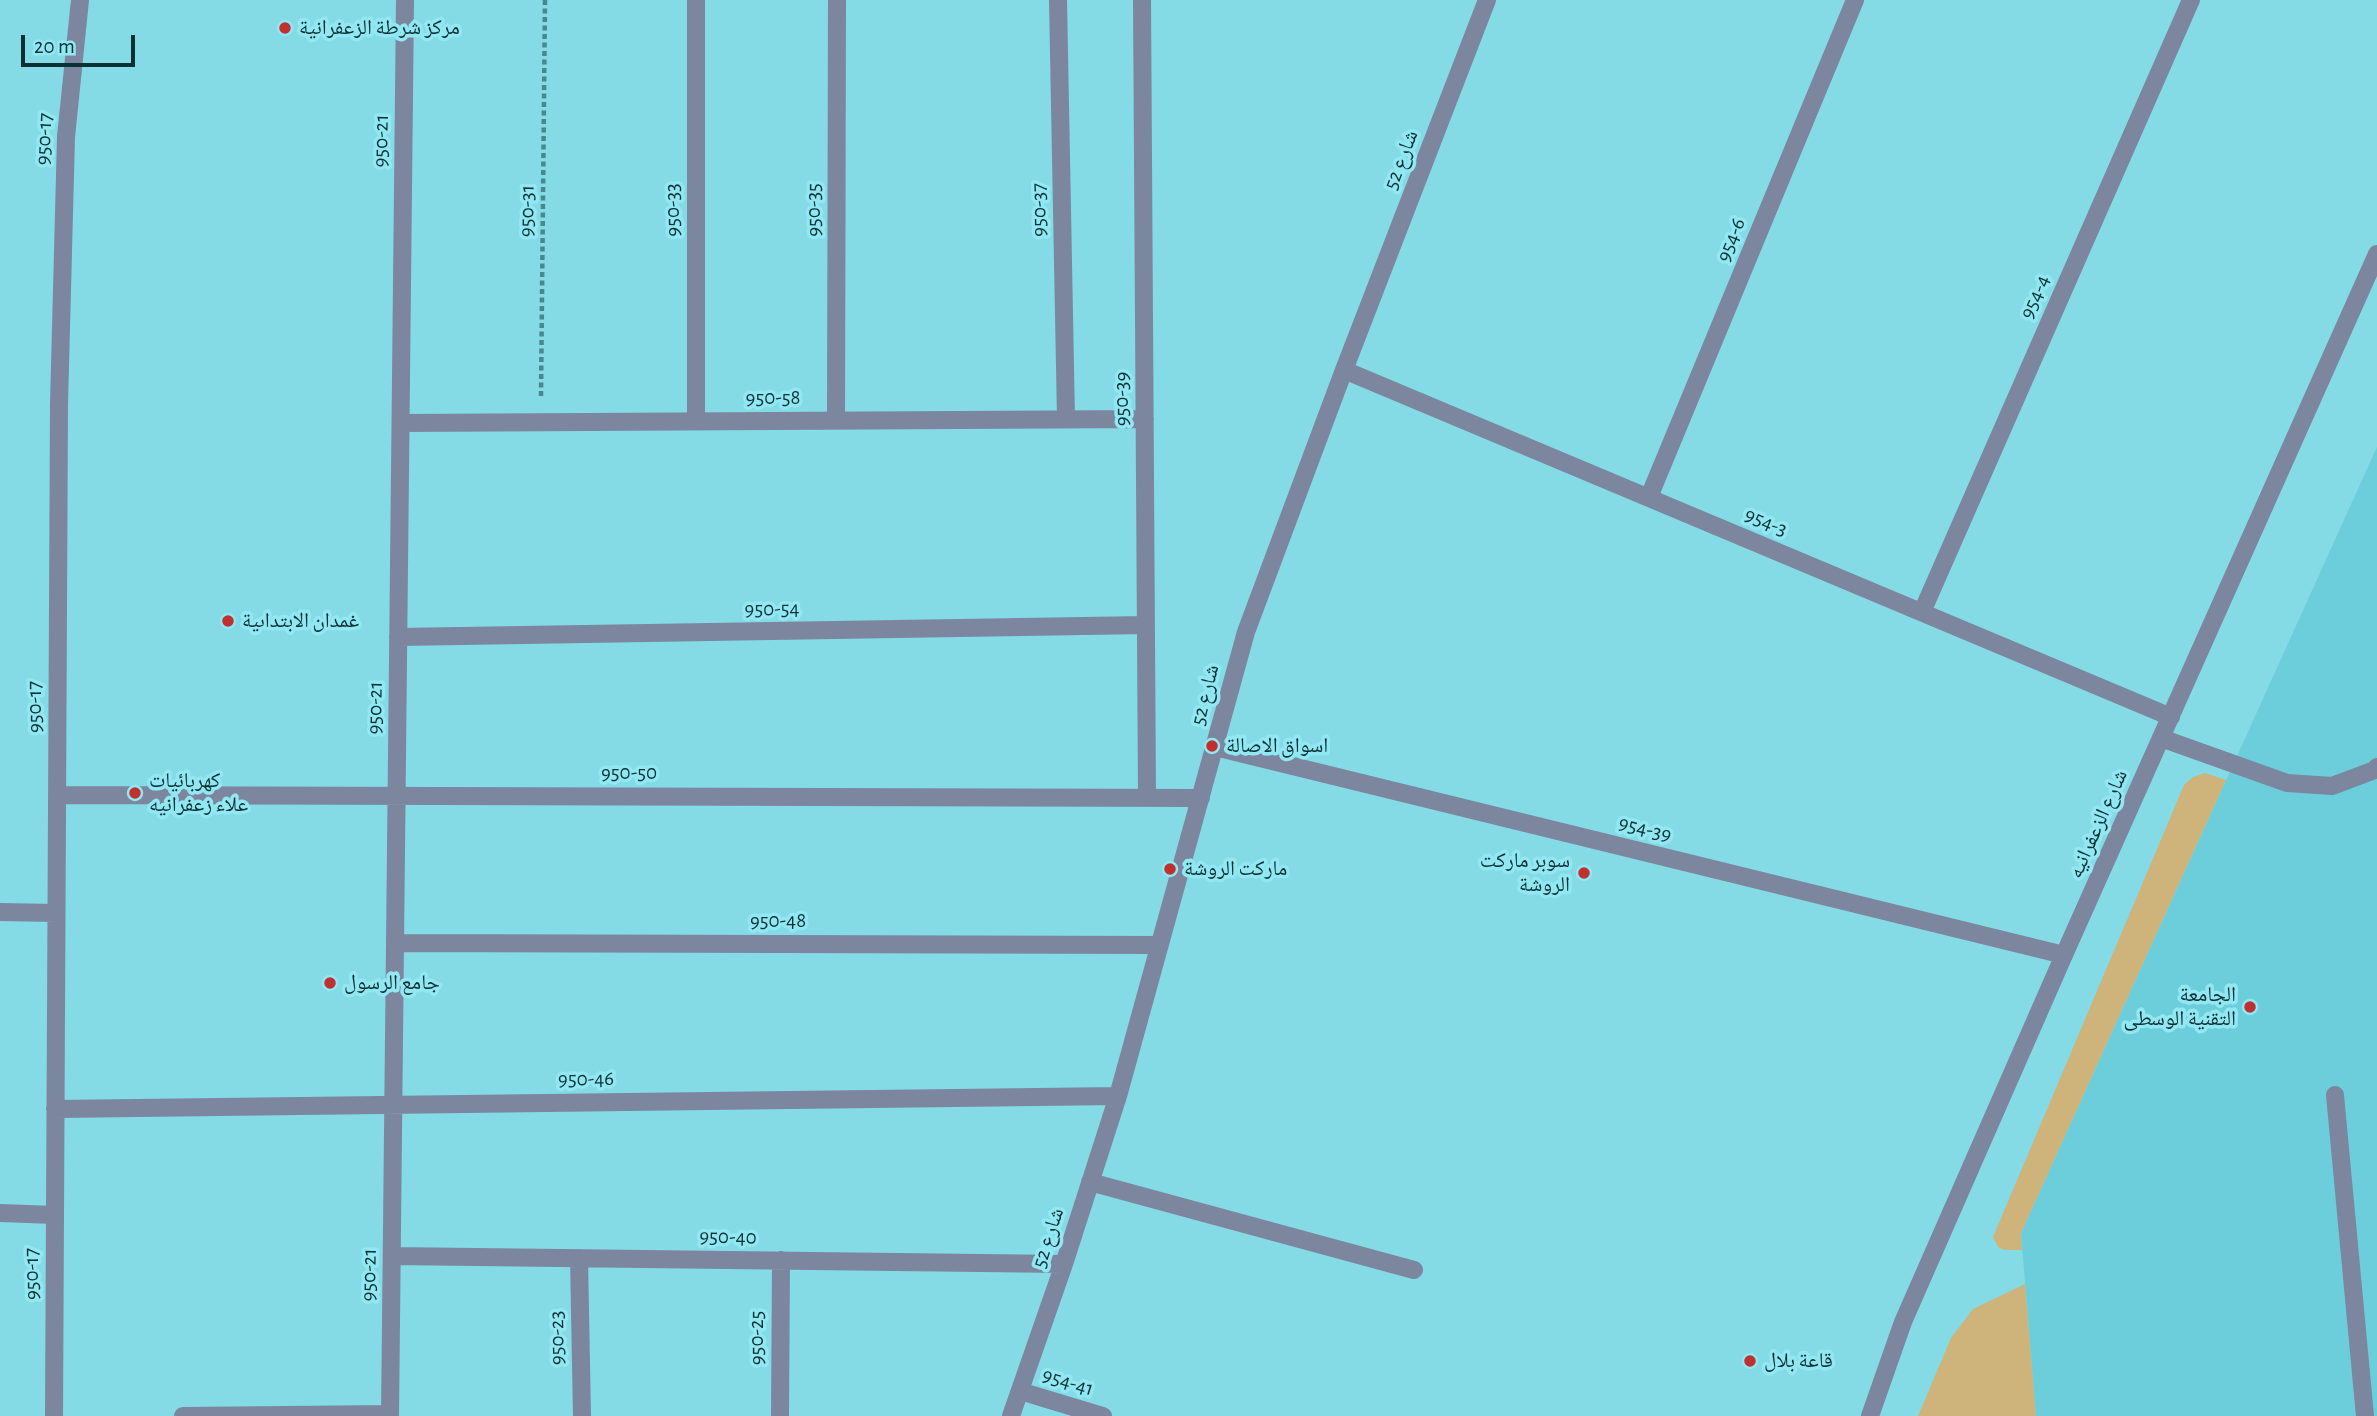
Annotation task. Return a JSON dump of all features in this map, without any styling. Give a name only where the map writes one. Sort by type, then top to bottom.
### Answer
[{"type":"street","name":"950-17","points":[[54,1416],[59,404],[66,137],[80,0]]},
{"type":"street","name":"950-21","points":[[390,1415],[405,0]]},
{"type":"street","name":"950-33","points":[[696,0],[696,421]]},
{"type":"street","name":"950-35","points":[[836,421],[837,0]]},
{"type":"street","name":"950-37","points":[[1058,0],[1066,419]]},
{"type":"street","name":"950-39","points":[[1142,0],[1147,797]]},
{"type":"street","name":"شارع 52","points":[[1011,1416],[1118,1096],[1246,632],[1344,370],[1488,0]]},
{"type":"street","name":"954-6","points":[[1649,498],[1855,0]]},
{"type":"street","name":"954-4","points":[[1922,612],[2191,0]]},
{"type":"street","name":"شارع الزعفرانيه","points":[[1870,1416],[1903,1322],[2377,254]]},
{"type":"street","name":"954-3","points":[[1344,370],[2171,717]]},
{"type":"street","name":"950-58","points":[[401,423],[1145,419]]},
{"type":"street","name":"950-54","points":[[398,637],[1146,625]]},
{"type":"street","points":[[2161,738],[2287,783],[2332,786],[2377,767]]},
{"type":"street","name":"954-39","points":[[1215,747],[2064,955]]},
{"type":"street","name":"950-50","points":[[57,795],[1201,797]]},
{"type":"street","points":[[0,912],[56,913]]},
{"type":"street","name":"950-48","points":[[395,943],[1160,944]]},
{"type":"street","points":[[2335,1095],[2365,1416]]},
{"type":"street","name":"950-46","points":[[55,1109],[1118,1096]]},
{"type":"street","points":[[1090,1182],[1414,1270]]},
{"type":"street","points":[[0,1213],[55,1215]]},
{"type":"street","name":"950-40","points":[[392,1256],[1064,1264]]},
{"type":"street","name":"950-23","points":[[579,1258],[582,1416]]},
{"type":"street","name":"950-25","points":[[780,1416],[781,1261]]},
{"type":"street","name":"954-41","points":[[1020,1391],[1103,1416]]},
{"type":"street","points":[[183,1416],[390,1415]]},
{"type":"path","name":"950-31","points":[[540,422],[545,0]]},
{"type":"shaded area","name":"الجامعة التقنية الوسطى","points":[[2377,447],[2377,1416],[2036,1416],[2021,1233]]},
{"type":"shaded area","points":[[2205,773],[2226,780],[2021,1233],[2022,1250],[2005,1250],[1998,1247],[1993,1237],[2184,785],[2193,777]]},
{"type":"shaded area","points":[[2025,1284],[2036,1416],[1918,1416],[1951,1338],[1973,1309]]},
{"type":"place","name":"مركز شرطة الزعفرانية","points":[[285,28]]},
{"type":"place","name":"غمدان الابتداىية","points":[[228,621]]},
{"type":"place","name":"اسواق الاصالة","points":[[1212,746]]},
{"type":"place","name":"كهربائيات علاء زعفرانيه","points":[[135,793]]},
{"type":"place","name":"ماركت الروشة","points":[[1170,869]]},
{"type":"place","name":"سوبر ماركت الروشة","points":[[1584,873]]},
{"type":"place","name":"جامع الرسول","points":[[330,983]]},
{"type":"place","name":"الجامعة التقنية الوسطى","points":[[2250,1007]]},
{"type":"place","name":"قاعة بلال","points":[[1750,1361]]}]
